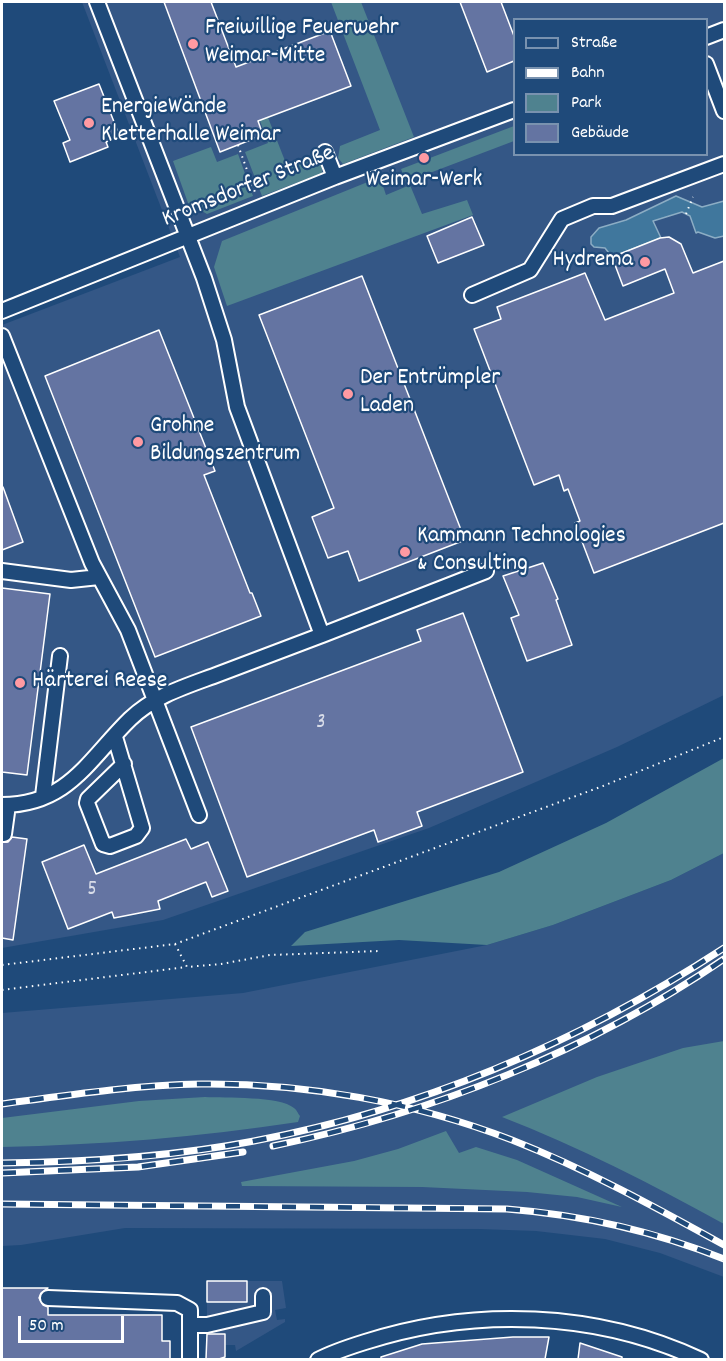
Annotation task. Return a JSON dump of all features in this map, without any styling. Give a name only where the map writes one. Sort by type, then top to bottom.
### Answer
[{"type":"street","points":[[97,2],[204,278],[224,340],[237,407],[322,635]]},
{"type":"street","points":[[708,36],[724,30]]},
{"type":"street","points":[[708,69],[724,111]]},
{"type":"street","name":"Kromsdorfer Straße","points":[[2,311],[188,238],[260,206],[513,110]]},
{"type":"street","points":[[325,152],[335,177]]},
{"type":"street","points":[[472,295],[530,270],[562,219],[593,206],[612,206],[724,164]]},
{"type":"street","points":[[2,336],[92,563],[128,630],[156,698],[199,815]]},
{"type":"street","points":[[2,571],[71,580],[99,577]]},
{"type":"street","points":[[4,834],[5,805],[60,790],[85,770],[130,719],[156,698],[486,571]]},
{"type":"street","points":[[43,796],[60,657]]},
{"type":"street","points":[[115,736],[124,764],[142,828],[136,836],[106,846],[103,844],[87,803],[88,799],[124,764]]},
{"type":"street","points":[[190,1324],[207,1325],[263,1312],[263,1296]]},
{"type":"street","points":[[48,1298],[177,1303],[190,1310],[190,1359]]},
{"type":"street","points":[[318,1359],[390,1334],[484,1319],[525,1319],[603,1328],[639,1336],[701,1359]]},
{"type":"path","points":[[238,145],[260,206]]},
{"type":"path","points":[[686,214],[693,197]]},
{"type":"path","points":[[2,965],[175,944],[603,786],[724,736]]},
{"type":"path","points":[[175,944],[187,967]]},
{"type":"path","points":[[2,990],[221,964],[270,954],[380,951]]},
{"type":"shaded area","points":[[82,2],[724,2],[724,695],[617,747],[429,828],[163,920],[2,948],[2,325],[180,257]]},
{"type":"shaded area","points":[[676,196],[702,207],[724,201],[724,236],[715,238],[696,233],[690,216],[682,212],[653,221],[661,238],[612,257],[605,248],[594,247],[591,244],[591,237],[599,228],[626,220]]},
{"type":"shaded area","points":[[724,853],[724,1277],[660,1253],[605,1239],[536,1231],[125,1228],[2,1246],[2,1013],[243,993],[487,945],[553,925],[671,880]]},
{"type":"shaded area","points":[[247,1281],[282,1281],[286,1308],[275,1310],[277,1320],[285,1319],[285,1322],[236,1351],[235,1345],[225,1345],[224,1334],[207,1334],[207,1302],[247,1302]]},
{"type":"green space","points":[[331,2],[361,2],[414,137],[343,164],[338,158],[340,146],[380,130]]},
{"type":"green space","points":[[267,115],[287,166],[305,159],[314,159],[322,164],[322,173],[262,196],[245,152],[268,143],[259,118]]},
{"type":"green space","points":[[513,126],[513,141],[406,182],[401,169]]},
{"type":"green space","points":[[211,147],[217,162],[238,154],[253,196],[207,214],[188,203],[173,161]]},
{"type":"green space","points":[[380,177],[386,195],[410,185],[422,214],[467,200],[473,215],[227,306],[214,267],[222,241]]},
{"type":"green space","points":[[724,758],[724,853],[671,880],[553,925],[487,945],[399,940],[291,946],[305,932],[499,872],[606,823]]},
{"type":"green space","points":[[724,1041],[724,1224],[615,1167],[502,1117],[597,1077],[683,1048]]},
{"type":"green space","points":[[205,1097],[277,1101],[294,1108],[300,1116],[298,1122],[187,1136],[2,1147],[2,1118],[139,1101]]},
{"type":"green space","points":[[446,1131],[459,1153],[476,1147],[517,1160],[622,1207],[577,1197],[527,1192],[422,1187],[242,1186],[241,1182],[354,1161],[398,1149]]},
{"type":"building","points":[[164,2],[211,2],[236,67],[330,31],[351,86],[258,121],[263,135],[220,152]]},
{"type":"building","points":[[460,2],[501,2],[513,33],[513,61],[487,72]]},
{"type":"building","name":"EnergieWände Kletterhalle Weimar","points":[[99,84],[120,137],[106,142],[108,147],[70,162],[63,143],[70,140],[54,101]]},
{"type":"building","points":[[472,217],[484,245],[438,263],[427,236]]},
{"type":"building","points":[[669,237],[681,244],[693,273],[724,261],[724,523],[594,573],[575,523],[580,521],[568,489],[564,491],[559,475],[534,485],[474,329],[501,319],[497,307],[585,273],[605,320],[674,293],[665,269],[623,286],[612,257],[660,238]]},
{"type":"building","name":"Der Entrümpler Laden","points":[[362,276],[465,540],[359,581],[348,551],[328,558],[312,517],[334,508],[259,315]]},
{"type":"building","points":[[159,330],[215,471],[204,475],[261,616],[155,657],[45,376]]},
{"type":"building","points":[[2,488],[23,542],[2,550]]},
{"type":"building","points":[[543,563],[558,599],[556,600],[572,645],[527,661],[511,618],[519,615],[503,576]]},
{"type":"building","name":"Härterei Reese","points":[[2,588],[50,594],[27,775],[2,772]]},
{"type":"building","points":[[463,613],[523,772],[417,812],[422,826],[378,842],[374,830],[247,877],[191,727],[421,641],[417,630]]},
{"type":"building","points":[[12,837],[27,839],[13,940],[2,938],[2,842],[8,842]]},
{"type":"building","points":[[186,839],[191,849],[208,842],[228,891],[212,897],[206,882],[158,901],[160,909],[114,918],[112,912],[68,929],[42,862],[84,845],[96,874]]},
{"type":"building","points":[[207,1281],[247,1281],[247,1302],[207,1302]]},
{"type":"building","points":[[2,1288],[48,1288],[41,1293],[39,1298],[43,1305],[48,1307],[48,1315],[162,1315],[162,1341],[170,1341],[170,1359],[2,1359]]},
{"type":"building","points":[[207,1334],[225,1334],[225,1357],[206,1359]]},
{"type":"building","points":[[513,1337],[549,1337],[545,1359],[381,1359],[381,1357],[422,1344]]},
{"type":"building","points":[[580,1343],[622,1357],[622,1359],[578,1359]]},
{"type":"railway","points":[[2,1163],[97,1160],[191,1151],[254,1141],[378,1110],[439,1090],[557,1041],[670,982],[724,948]]},
{"type":"railway","points":[[273,1146],[392,1116],[508,1075],[619,1022],[724,959]]},
{"type":"railway","points":[[2,1104],[126,1088],[201,1084],[280,1087],[359,1097],[437,1115],[540,1151],[646,1203],[724,1245]]},
{"type":"railway","points":[[2,1173],[138,1167],[243,1152]]},
{"type":"railway","points":[[2,1204],[507,1209],[563,1215],[645,1232],[724,1259]]},
{"type":"place","name":"Freiwillige Feuerwehr Weimar-Mitte","points":[[193,44]]},
{"type":"place","name":"EnergieWände Kletterhalle Weimar","points":[[89,123]]},
{"type":"place","name":"Weimar-Werk","points":[[424,158]]},
{"type":"place","name":"Hydrema","points":[[645,262]]},
{"type":"place","name":"Der Entrümpler Laden","points":[[348,394]]},
{"type":"place","name":"Grohne Bildungszentrum","points":[[138,442]]},
{"type":"place","name":"Kammann Technologies & Consulting","points":[[405,552]]},
{"type":"place","name":"Härterei Reese","points":[[20,683]]}]
